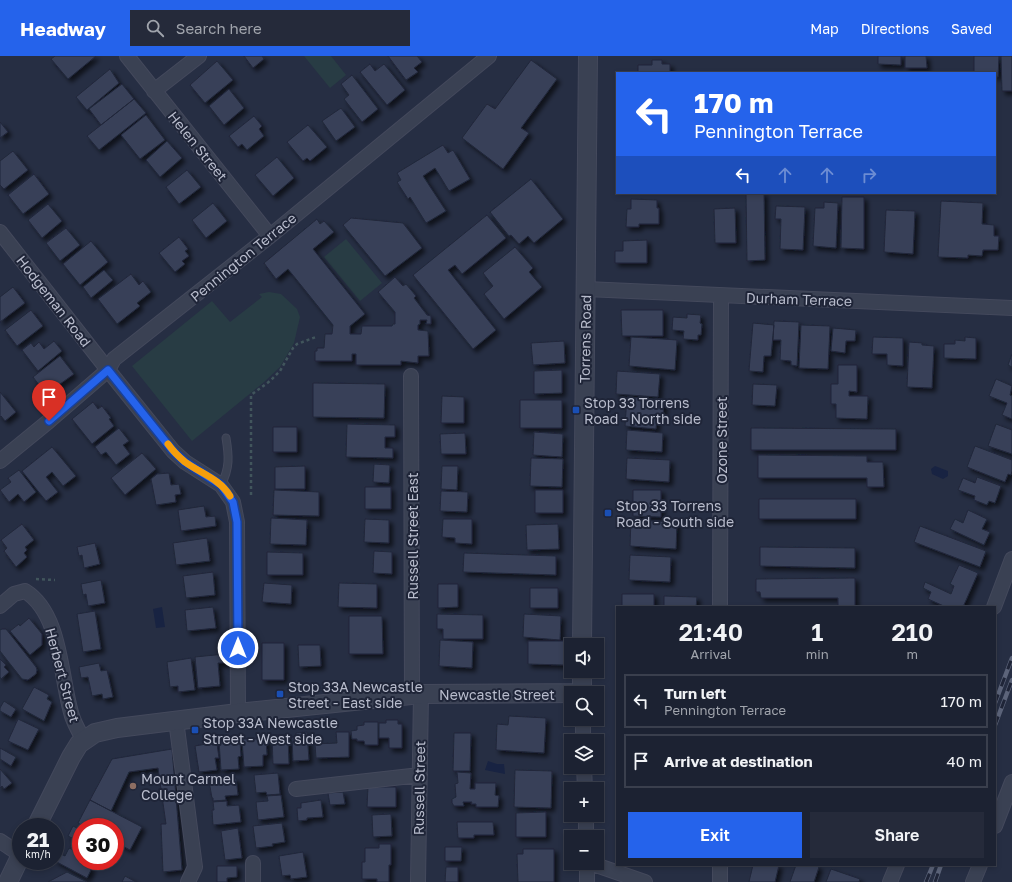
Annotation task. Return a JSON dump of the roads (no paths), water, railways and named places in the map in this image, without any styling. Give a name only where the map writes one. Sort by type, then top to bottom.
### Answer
[{"type":"street","name":"Helen Street","points":[[127,56],[270,236]]},
{"type":"street","points":[[154,91],[199,56]]},
{"type":"street","name":"Pennington Terrace","points":[[0,460],[49,421],[108,370],[114,360],[270,236],[489,56]]},
{"type":"street","name":"Torrens Road","points":[[582,638],[588,56]]},
{"type":"street","name":"Hodgeman Road","points":[[0,232],[173,451],[185,462],[221,485]]},
{"type":"street","name":"Durham Terrace","points":[[586,289],[1012,308]]},
{"type":"street","name":"Ozone Street","points":[[720,606],[721,296]]},
{"type":"street","name":"Russell Street East","points":[[411,376],[417,695]]},
{"type":"street","points":[[221,485],[233,502],[237,522],[238,713]]},
{"type":"street","points":[[994,606],[1012,559]]},
{"type":"street","name":"Herbert Street","points":[[1,604],[14,594],[25,592],[34,597],[50,622],[55,636],[72,716],[84,741]]},
{"type":"street","name":"Newcastle Street","points":[[40,818],[70,757],[79,744],[95,733],[117,728],[176,720],[417,695],[564,693]]},
{"type":"street","name":"Russell Street","points":[[417,695],[420,775],[418,882]]},
{"type":"street","points":[[176,720],[195,867],[188,882]]},
{"type":"street","points":[[296,789],[420,775]]},
{"type":"street","points":[[996,823],[1012,782]]},
{"type":"street","points":[[0,841],[12,849]]},
{"type":"street","points":[[253,863],[253,882]]},
{"type":"street","points":[[720,866],[720,882]]},
{"type":"street","points":[[890,882],[896,866]]},
{"type":"street","points":[[973,882],[980,866]]},
{"type":"street","points":[[604,868],[646,882]]},
{"type":"street","points":[[8,882],[14,870]]},
{"type":"street","points":[[587,882],[588,870]]},
{"type":"lane","points":[[221,485],[227,470],[229,455],[226,438]]},
{"type":"water","points":[[935,466],[948,471],[948,476],[943,479],[932,474],[931,469]]},
{"type":"water","points":[[162,607],[165,627],[156,628],[153,609]]},
{"type":"water","points":[[488,761],[497,764],[504,764],[505,774],[485,770]]},
{"type":"railway","points":[[996,700],[1012,658]]},
{"type":"railway","points":[[996,722],[1012,680]]},
{"type":"railway","points":[[926,882],[933,866]]},
{"type":"railway","points":[[935,882],[941,866]]},
{"type":"place","name":"Stop 33 Torrens Road - North side","points":[[576,410]]},
{"type":"place","name":"Stop 33 Torrens Road - South side","points":[[608,513]]},
{"type":"place","name":"Stop 33A Newcastle Street - East side","points":[[280,694]]},
{"type":"place","name":"Stop 33A Newcastle Street - West side","points":[[195,730]]},
{"type":"place","name":"Mount Carmel College","points":[[133,786]]}]
